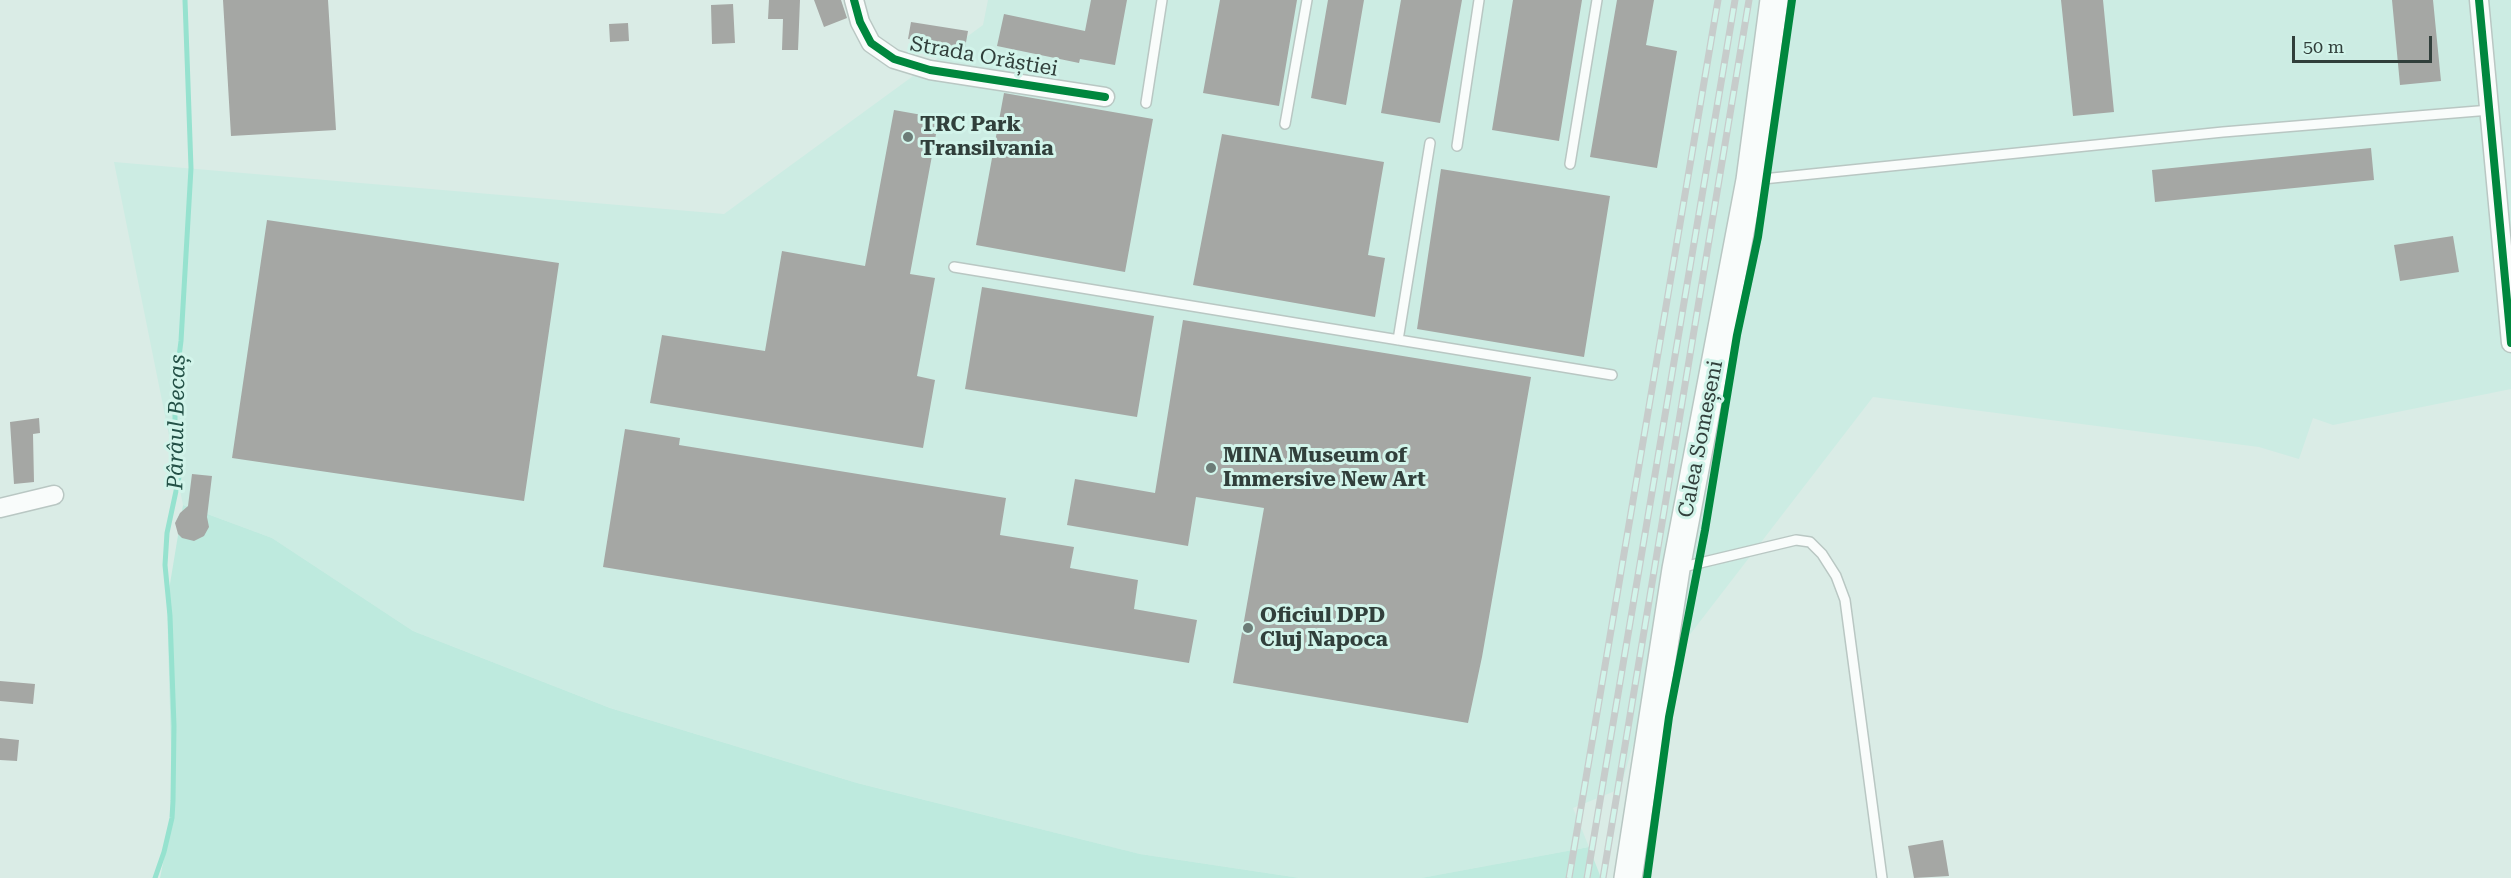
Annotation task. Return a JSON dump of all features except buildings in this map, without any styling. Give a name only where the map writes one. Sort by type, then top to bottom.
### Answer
[{"type":"main road","name":"Calea Someșeni","points":[[1628,878],[1676,569],[1750,180],[1774,0]]},
{"type":"street","name":"Strada Orăștiei","points":[[854,0],[860,22],[872,43],[894,59],[930,70],[1105,97]]},
{"type":"street","points":[[2479,0],[2510,332]]},
{"type":"street","points":[[0,508],[54,495]]},
{"type":"lane","points":[[1146,103],[1162,0]]},
{"type":"lane","points":[[1285,124],[1307,0]]},
{"type":"lane","points":[[1457,146],[1479,0]]},
{"type":"lane","points":[[1570,164],[1597,0]]},
{"type":"lane","points":[[1750,180],[2223,132],[2490,110]]},
{"type":"lane","points":[[1398,340],[1430,143]]},
{"type":"lane","points":[[954,267],[1611,375]]},
{"type":"lane","points":[[1676,569],[1796,540],[1810,542],[1822,554],[1836,576],[1845,600],[1882,878]]},
{"type":"shaded area","points":[[988,0],[2511,0],[2511,389],[2333,425],[2313,418],[2299,459],[2259,447],[1873,397],[1651,685],[1620,789],[1573,808],[1589,847],[1421,878],[1300,878],[1140,854],[857,783],[610,708],[413,631],[272,538],[183,505],[114,162],[724,214],[983,25]]},
{"type":"shaded area","points":[[183,505],[272,538],[413,631],[610,708],[857,783],[1140,854],[1300,878],[160,878],[173,815],[167,602]]},
{"type":"shaded area","points":[[1589,847],[1601,878],[1421,878]]},
{"type":"waterway","name":"Pârâul Becaș","points":[[155,878],[172,818],[173,801],[174,726],[170,616],[165,565],[167,533],[179,477],[175,433],[175,388],[181,341],[191,168],[185,0]]},
{"type":"railway","points":[[1569,878],[1718,0]]},
{"type":"railway","points":[[1587,878],[1735,0]]},
{"type":"railway","points":[[1603,878],[1749,0]]},
{"type":"cycle path","points":[[854,0],[860,22],[871,43],[894,59],[930,70],[1105,97]]},
{"type":"cycle path","points":[[1647,878],[1669,717],[1705,530],[1737,335],[1758,237],[1792,0]]},
{"type":"cycle path","points":[[2479,0],[2511,343]]},
{"type":"place","name":"TRC Park Transilvania","points":[[908,137]]},
{"type":"place","name":"MINA Museum of Immersive New Art","points":[[1211,468]]},
{"type":"place","name":"Oficiul DPD Cluj Napoca","points":[[1248,628]]}]
